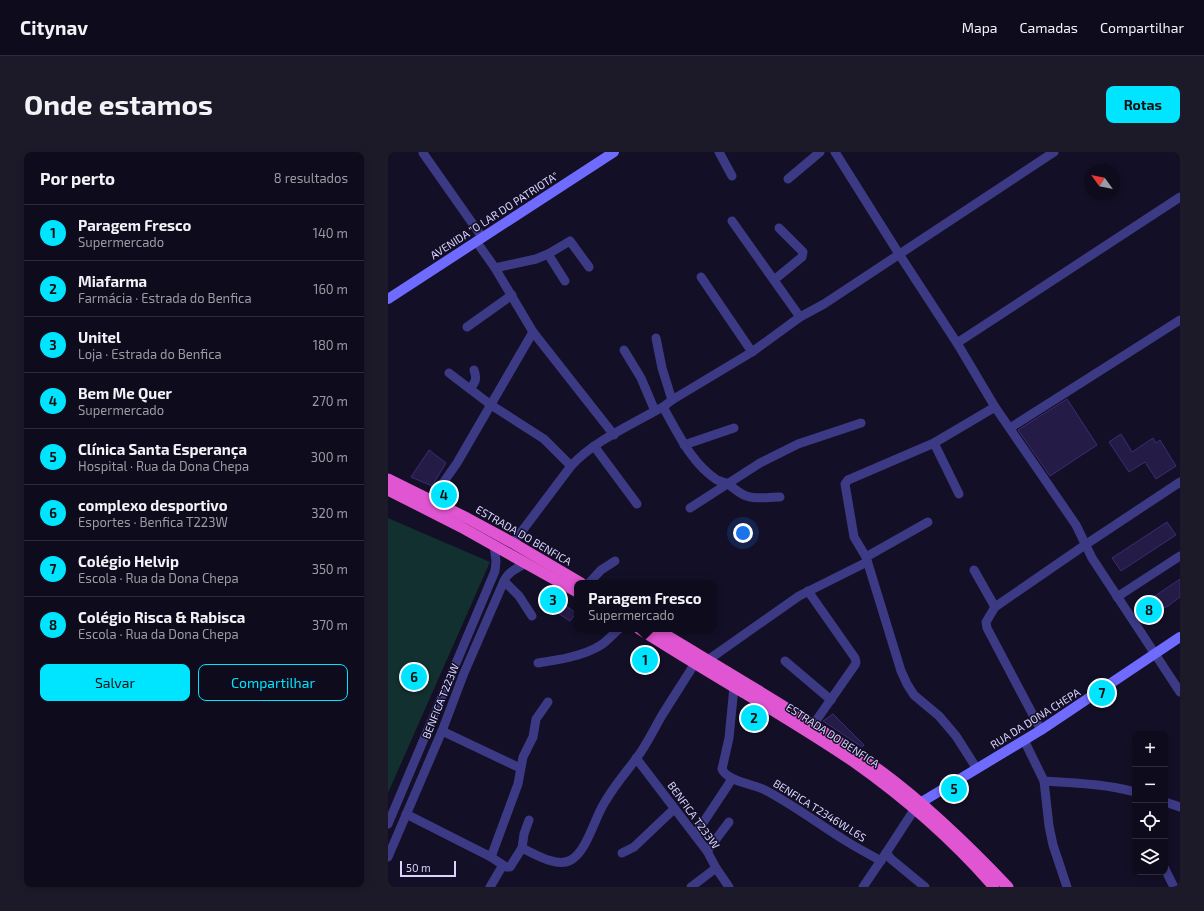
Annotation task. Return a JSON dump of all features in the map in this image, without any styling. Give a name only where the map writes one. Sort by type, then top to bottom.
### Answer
[{"type":"highway","name":"ESTRADA DO BENFICA","points":[[388,479],[513,543],[576,580]]},
{"type":"highway","name":"ESTRADA DO BENFICA","points":[[388,490],[494,545],[574,590]]},
{"type":"highway","name":"ESTRADA DO BENFICA","points":[[644,632],[794,723],[944,824],[1008,887]]},
{"type":"highway","name":"ESTRADA DO BENFICA","points":[[661,632],[813,725],[883,773],[960,850],[994,887]]},
{"type":"main road","name":"AVENIDA \"O LAR DO PATRIOTA\"","points":[[388,299],[614,152]]},
{"type":"main road","name":"RUA DA DONA CHEPA","points":[[917,806],[1041,730],[1180,637]]},
{"type":"street","points":[[719,152],[732,176]]},
{"type":"street","points":[[788,179],[820,152]]},
{"type":"street","points":[[835,152],[957,344],[995,407],[1076,524],[1092,558],[1180,692]]},
{"type":"street","points":[[513,543],[581,455],[752,352],[800,317],[824,304],[1054,152]]},
{"type":"street","points":[[423,153],[479,239],[533,332],[614,435]]},
{"type":"street","points":[[957,344],[1180,197]]},
{"type":"street","points":[[732,221],[800,317]]},
{"type":"street","points":[[774,280],[803,255],[803,252],[779,228]]},
{"type":"street","points":[[495,268],[536,259],[570,241],[589,267]]},
{"type":"street","points":[[548,254],[565,281]]},
{"type":"street","points":[[701,277],[752,352]]},
{"type":"street","points":[[467,327],[512,295]]},
{"type":"street","points":[[1010,428],[1180,320]]},
{"type":"street","points":[[431,500],[457,463],[533,332]]},
{"type":"street","points":[[656,338],[662,368],[672,400]]},
{"type":"street","points":[[624,350],[659,409],[697,463],[718,480],[745,496],[758,498],[780,497]]},
{"type":"street","points":[[470,389],[476,382],[477,378],[474,370]]},
{"type":"street","points":[[449,373],[491,405],[544,439],[571,466]]},
{"type":"street","points":[[977,769],[956,736],[939,716],[914,695],[907,684],[901,671],[866,560],[854,537],[845,484],[848,480],[934,443],[995,407]]},
{"type":"street","points":[[690,508],[714,494],[760,463],[798,444],[861,423]]},
{"type":"street","points":[[684,445],[734,428]]},
{"type":"street","points":[[934,443],[959,494]]},
{"type":"street","points":[[594,446],[637,504]]},
{"type":"street","points":[[1041,730],[987,628],[986,622],[995,607],[1180,482]]},
{"type":"street","points":[[708,660],[791,600],[866,560],[928,522]]},
{"type":"street","points":[[388,824],[495,570],[496,561],[494,545]]},
{"type":"street","points":[[1117,597],[1180,556]]},
{"type":"street","points":[[592,580],[601,570],[615,561]]},
{"type":"street","name":"BENFICA T223W","points":[[388,857],[506,576],[526,563]]},
{"type":"street","points":[[974,570],[995,607]]},
{"type":"street","points":[[504,581],[519,596],[532,616]]},
{"type":"street","points":[[808,591],[855,658],[856,662],[813,725]]},
{"type":"street","points":[[538,663],[562,659],[596,648],[616,632]]},
{"type":"street","points":[[785,661],[831,700]]},
{"type":"street","points":[[522,848],[558,862],[564,863],[571,860],[583,846],[611,792],[636,758],[695,663]]},
{"type":"street","name":"BENFICA T2346W.L6S","points":[[734,687],[729,738],[722,769],[724,772],[732,779],[757,786],[784,800],[846,842],[891,859],[925,887]]},
{"type":"street","points":[[490,857],[518,784],[523,757],[533,737],[536,719],[548,702]]},
{"type":"street","points":[[442,731],[520,768]]},
{"type":"street","points":[[1024,740],[1044,781],[1053,845],[1068,887]]},
{"type":"street","name":"BENFICA T233W","points":[[636,758],[707,851],[729,887]]},
{"type":"street","points":[[695,835],[732,779]]},
{"type":"street","points":[[1044,781],[1090,784],[1132,791]]},
{"type":"street","points":[[1168,803],[1180,807]]},
{"type":"street","points":[[862,887],[917,806]]},
{"type":"street","points":[[622,853],[634,847],[674,809]]},
{"type":"street","points":[[406,814],[503,865],[510,867],[522,848],[524,834],[529,820]]},
{"type":"street","points":[[707,851],[730,822]]},
{"type":"street","points":[[490,887],[503,865]]},
{"type":"street","points":[[691,887],[716,868]]},
{"type":"street","points":[[1168,875],[1174,887]]},
{"type":"green space","points":[[388,518],[490,562],[388,793]]},
{"type":"building","points":[[1067,399],[1097,445],[1050,476],[1018,430]]},
{"type":"building","points":[[1121,434],[1132,452],[1153,438],[1156,443],[1160,440],[1176,466],[1156,479],[1145,462],[1129,472],[1109,442]]},
{"type":"building","points":[[429,450],[446,463],[432,486],[411,477]]},
{"type":"building","points":[[1167,522],[1176,535],[1121,571],[1112,558]]},
{"type":"building","points":[[1180,579],[1180,597],[1160,610],[1152,598]]},
{"type":"building","points":[[544,591],[574,612],[574,616],[570,621],[538,600]]},
{"type":"building","points":[[833,714],[864,745],[862,747],[823,721]]},
{"type":"place","name":"Bem Me Quer","points":[[444,495]]},
{"type":"place","name":"Unitel","points":[[553,600]]},
{"type":"place","name":"Colégio Risca & Rabisca","points":[[1149,610]]},
{"type":"place","name":"Paragem Fresco","points":[[645,660]]},
{"type":"place","name":"complexo desportivo","points":[[414,677]]},
{"type":"place","name":"Colégio Helvip","points":[[1102,693]]},
{"type":"place","name":"Miafarma","points":[[754,718]]},
{"type":"place","name":"Clínica Santa Esperança","points":[[954,789]]}]
